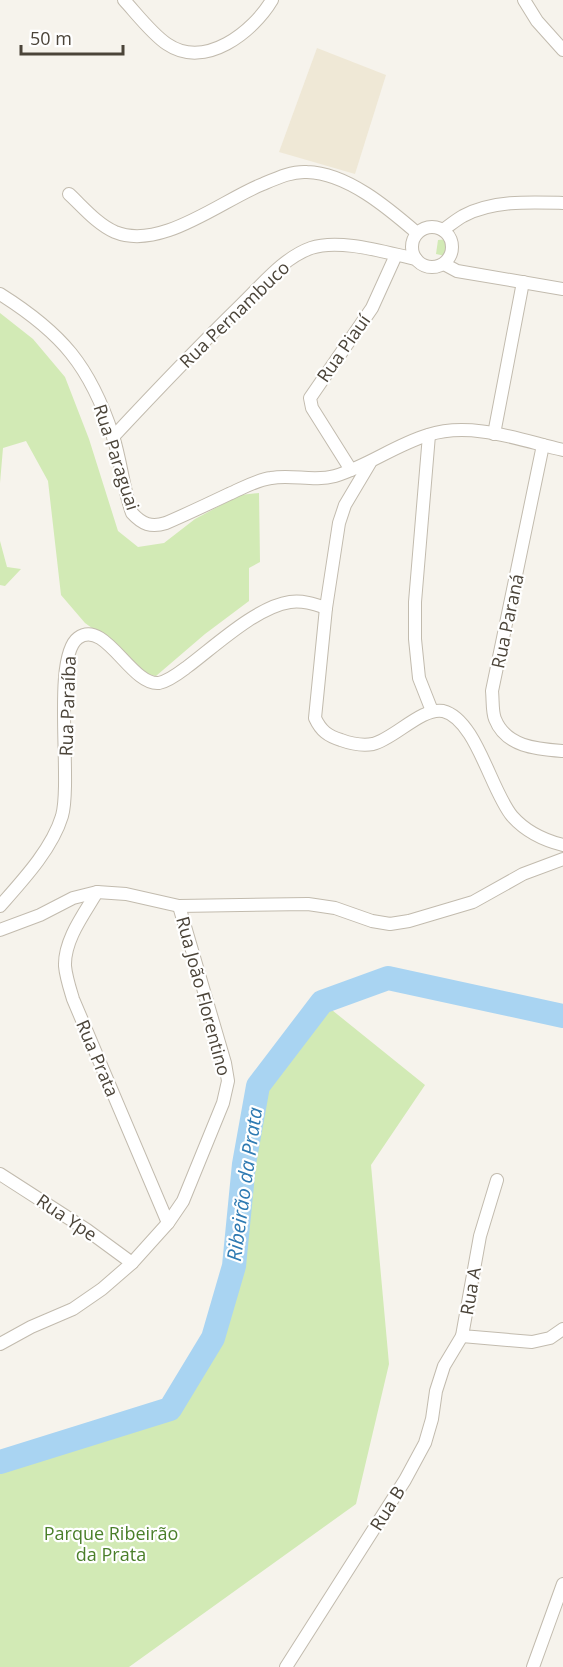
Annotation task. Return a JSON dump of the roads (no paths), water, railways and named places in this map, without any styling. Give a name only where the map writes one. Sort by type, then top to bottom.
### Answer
[{"type":"street","points":[[124,0],[167,44],[184,51],[198,52],[228,44],[251,28],[273,0]]},
{"type":"street","points":[[524,0],[537,21],[563,50]]},
{"type":"street","points":[[69,194],[99,222],[116,232],[132,236],[173,229],[285,175],[305,172],[323,174],[374,198],[417,233]]},
{"type":"street","points":[[443,230],[463,216],[484,207],[538,202],[563,203]]},
{"type":"street","points":[[430,226],[443,230],[451,238],[452,249],[448,260],[444,264],[426,266],[416,259],[412,245],[417,233],[430,226]]},
{"type":"street","name":"Rua Pernambuco","points":[[113,437],[188,357],[286,261],[312,248],[327,245],[346,246],[416,259]]},
{"type":"street","name":"Rua Piauí","points":[[351,470],[312,408],[310,398],[372,308],[396,255]]},
{"type":"street","points":[[444,264],[457,271],[563,289]]},
{"type":"street","points":[[494,434],[523,282]]},
{"type":"street","name":"Rua Paraguai","points":[[0,294],[39,321],[65,344],[84,369],[113,437],[132,513],[147,525],[157,526],[166,523],[256,482],[273,477],[318,479],[333,477],[370,463],[399,447],[429,435],[460,429],[494,434],[563,450]]},
{"type":"street","points":[[429,435],[415,602],[415,639],[419,678],[432,711]]},
{"type":"street","name":"Rua Paraná","points":[[543,446],[492,691],[495,719],[509,740],[535,749],[563,751]]},
{"type":"street","points":[[370,463],[345,505],[339,523],[326,608],[315,718],[320,728],[329,736],[356,745],[374,744],[432,711],[443,711],[457,718],[471,736],[512,816],[534,836],[563,845]]},
{"type":"street","name":"Rua Paraíba","points":[[0,906],[40,856],[54,834],[62,815],[65,790],[64,709],[70,645],[80,636],[93,635],[105,641],[144,679],[161,683],[188,666],[234,629],[273,607],[291,602],[308,602],[326,608]]},
{"type":"street","points":[[0,930],[40,915],[73,898],[97,892],[126,894],[179,906],[308,904],[335,908],[372,921],[390,924],[409,921],[473,902],[523,874],[563,859]]},
{"type":"street","name":"Rua Prata","points":[[97,892],[71,938],[66,953],[65,967],[68,981],[73,999],[168,1223]]},
{"type":"street","name":"Rua João Florentino","points":[[0,1344],[31,1327],[73,1309],[102,1289],[132,1263],[168,1223],[183,1201],[223,1103],[228,1081],[225,1063],[179,906]]},
{"type":"street","name":"Rua Ype","points":[[0,1174],[71,1219],[132,1263]]},
{"type":"street","name":"Rua A","points":[[497,1180],[480,1236],[462,1336],[532,1342],[550,1338],[563,1329]]},
{"type":"street","name":"Rua B","points":[[286,1667],[405,1480],[425,1443],[444,1366],[462,1336]]},
{"type":"street","points":[[533,1667],[563,1584]]},
{"type":"waterway","name":"Ribeirão da Prata","points":[[0,1462],[170,1409],[213,1338],[234,1266],[244,1164],[258,1086],[322,1002],[388,978],[563,1016]]},
{"type":"park label","name":"Parque Ribeirão da Prata","points":[[111,1543]]}]
